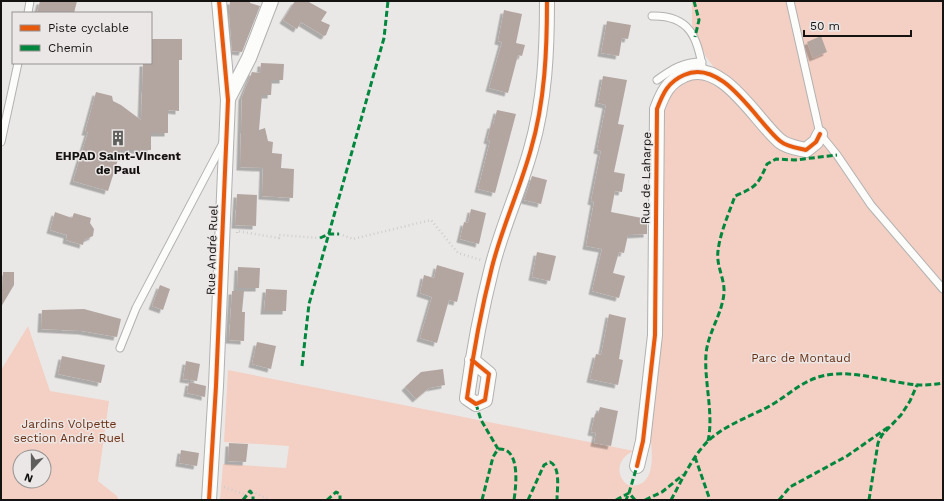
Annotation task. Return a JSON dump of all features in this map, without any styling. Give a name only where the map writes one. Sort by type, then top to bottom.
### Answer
[{"type":"street","name":"Rue André Ruel","points":[[209,500],[228,100],[219,1]]},
{"type":"street","points":[[228,100],[249,58],[272,1]]},
{"type":"street","points":[[472,360],[493,263],[531,149],[536,126],[541,102],[547,42],[547,1]]},
{"type":"street","points":[[702,66],[716,76],[750,107],[781,142],[806,150],[816,142],[820,134]]},
{"type":"street","name":"Rue de Laharpe","points":[[637,466],[643,440],[655,335],[657,109],[664,90],[675,79],[702,66]]},
{"type":"lane","points":[[28,12],[30,1]]},
{"type":"lane","points":[[790,1],[820,134],[837,155],[871,205],[943,289]]},
{"type":"lane","points":[[652,16],[675,18],[684,24],[695,37],[702,66],[687,62],[678,65],[657,80]]},
{"type":"lane","points":[[1,142],[18,64]]},
{"type":"lane","points":[[120,348],[136,308],[217,150],[226,137]]},
{"type":"path","points":[[339,234],[353,239],[431,220],[458,253],[493,263]]},
{"type":"path","points":[[222,234],[237,236],[237,231],[279,238],[279,235],[320,238]]},
{"type":"path","points":[[223,484],[225,488],[246,495]]},
{"type":"path","points":[[252,491],[269,500]]},
{"type":"green space","name":"Parc de Montaud","points":[[692,1],[943,1],[943,500],[220,500],[223,464],[286,468],[289,446],[224,442],[228,370],[634,451],[624,457],[621,462],[621,476],[628,485],[638,485],[645,481],[649,474],[652,456],[649,428],[661,120],[669,97],[679,85],[716,70],[706,57],[692,25]]},
{"type":"green space","name":"Jardins Volpette section André Ruel","points":[[28,326],[50,391],[109,401],[98,481],[117,496],[119,500],[1,500],[1,370]]},
{"type":"building","points":[[40,1],[77,1],[74,12],[37,12]]},
{"type":"building","points":[[230,1],[250,1],[250,3],[260,6],[242,52],[232,51],[229,13]]},
{"type":"building","points":[[295,1],[307,1],[327,12],[321,21],[330,25],[326,35],[324,36],[301,22],[297,29],[283,20]]},
{"type":"building","points":[[504,10],[522,14],[516,43],[525,45],[522,56],[518,55],[508,93],[489,88],[502,42],[498,41]]},
{"type":"building","points":[[607,21],[631,25],[628,39],[622,38],[619,56],[601,53]]},
{"type":"building","points":[[821,36],[827,52],[813,58],[807,42]]},
{"type":"building","name":"EHPAD Saint-Vincent de Paul","points":[[152,39],[182,39],[182,60],[179,60],[179,111],[168,110],[168,133],[151,133],[151,150],[121,150],[108,191],[73,181],[88,132],[85,132],[96,92],[112,96],[113,101],[141,120],[143,64],[152,64]]},
{"type":"building","points":[[261,63],[284,64],[283,80],[272,80],[271,95],[262,95],[259,130],[265,128],[268,141],[273,142],[272,153],[282,154],[281,168],[294,169],[293,198],[262,196],[263,168],[240,167],[242,97],[252,72],[260,73]]},
{"type":"building","points":[[603,76],[627,80],[618,124],[624,125],[614,172],[625,174],[622,192],[615,191],[611,212],[647,219],[647,234],[628,235],[624,253],[619,252],[613,273],[625,276],[619,298],[592,291],[602,249],[586,246],[594,202],[591,201],[601,151],[597,150],[606,105],[598,103]]},
{"type":"building","points":[[497,110],[516,114],[495,193],[478,189],[490,141],[487,140]]},
{"type":"building","points":[[532,176],[547,180],[541,204],[524,200]]},
{"type":"building","points":[[237,194],[257,195],[256,226],[235,225]]},
{"type":"building","points":[[471,209],[486,213],[479,244],[460,239],[464,222],[468,223]]},
{"type":"building","points":[[55,212],[72,218],[74,213],[91,218],[90,223],[94,229],[93,236],[84,240],[83,245],[66,240],[67,235],[50,230]]},
{"type":"building","points":[[537,252],[556,256],[550,281],[532,277]]},
{"type":"building","points":[[437,265],[464,273],[457,302],[449,300],[437,343],[420,338],[432,297],[420,293],[424,275],[434,278]]},
{"type":"building","points":[[238,267],[260,268],[259,288],[237,288]]},
{"type":"building","points":[[3,272],[14,272],[14,285],[1,307]]},
{"type":"building","points":[[160,285],[170,289],[163,310],[152,306]]},
{"type":"building","points":[[266,289],[287,290],[286,311],[264,311]]},
{"type":"building","points":[[232,291],[244,291],[242,312],[245,312],[244,341],[229,340]]},
{"type":"building","points":[[84,309],[121,319],[117,337],[82,331],[41,329],[42,310]]},
{"type":"building","points":[[609,314],[626,318],[619,359],[623,360],[618,385],[590,379],[596,354],[601,355]]},
{"type":"building","points":[[257,342],[276,346],[271,369],[252,364]]},
{"type":"building","points":[[62,356],[105,365],[101,383],[58,374]]},
{"type":"building","points":[[186,361],[200,364],[197,381],[183,379]]},
{"type":"building","points":[[443,369],[445,385],[429,388],[416,399],[405,387],[421,372]]},
{"type":"building","points":[[189,382],[206,386],[205,397],[187,393]]},
{"type":"building","points":[[600,407],[618,411],[611,446],[594,443],[596,433],[591,432],[595,414],[598,414]]},
{"type":"building","points":[[229,443],[248,444],[246,462],[228,461]]},
{"type":"building","points":[[181,450],[199,453],[197,466],[179,463]]},
{"type":"marked path","points":[[302,366],[309,304],[384,38],[388,1]]},
{"type":"marked path","points":[[694,1],[699,20],[695,37]]},
{"type":"marked path","points":[[708,441],[710,420],[706,376],[706,354],[709,338],[723,301],[724,288],[718,262],[718,251],[725,223],[735,196],[748,190],[756,184],[767,164],[776,159],[795,160],[837,155]]},
{"type":"marked path","points":[[320,238],[329,234],[339,234]]},
{"type":"marked path","points":[[671,500],[697,454],[708,441],[721,431],[775,403],[798,387],[815,378],[835,374],[846,374],[868,376],[900,383],[925,385],[943,383]]},
{"type":"marked path","points":[[869,500],[878,443],[882,435],[901,415],[910,401],[917,385]]},
{"type":"marked path","points":[[476,404],[481,420],[498,449]]},
{"type":"marked path","points":[[779,500],[790,487],[847,456],[890,426]]},
{"type":"marked path","points":[[482,500],[493,457],[498,449],[505,450],[510,454],[514,461],[516,477],[514,500]]},
{"type":"marked path","points":[[695,457],[710,500]]},
{"type":"marked path","points":[[528,500],[544,465],[550,462],[556,469],[557,474],[557,500]]},
{"type":"marked path","points":[[635,500],[629,493],[637,466]]},
{"type":"marked path","points":[[645,500],[662,492],[683,475]]},
{"type":"marked path","points":[[243,500],[250,491],[253,495],[253,500]]},
{"type":"marked path","points":[[327,500],[336,492],[340,494],[340,500]]},
{"type":"marked path","points":[[616,500],[629,493],[626,500]]},
{"type":"cycle path","points":[[209,500],[216,386],[228,100],[219,1]]},
{"type":"cycle path","points":[[472,360],[489,374],[485,400],[476,404],[467,398],[472,365],[475,349],[484,299],[496,252],[522,179],[536,131],[546,57],[547,1]]},
{"type":"cycle path","points":[[637,466],[643,441],[655,335],[657,109],[664,93],[674,81],[684,75],[698,72],[712,75],[725,83],[737,94],[771,132],[786,145],[806,150],[816,142],[820,134]]},
{"type":"place","name":"EHPAD Saint-Vincent de Paul","points":[[118,138]]}]
